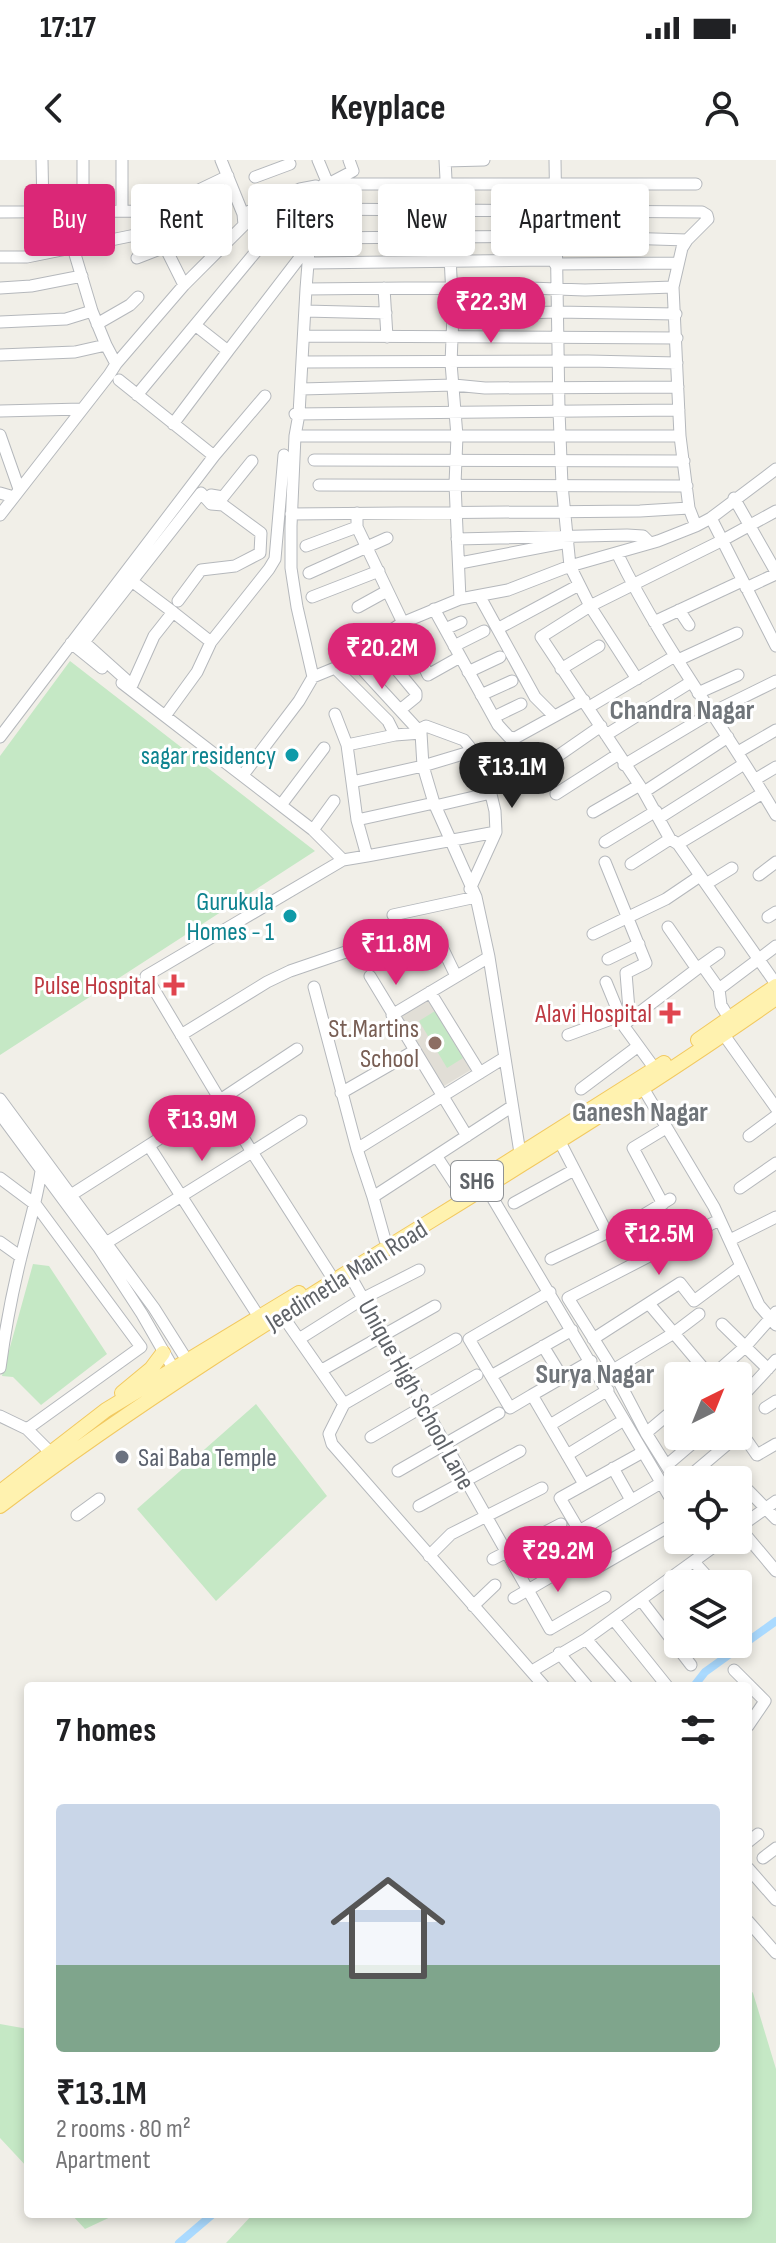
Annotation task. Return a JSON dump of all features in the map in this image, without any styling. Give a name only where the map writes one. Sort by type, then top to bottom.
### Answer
[{"type":"main road","name":"Jeedimetla Main Road","points":[[190,1365],[282,1315],[443,1209],[460,1192],[655,1069],[776,985]]},
{"type":"main road","name":"Jeedimetla Main Road","points":[[0,1506],[176,1374],[259,1317],[385,1240],[486,1187],[643,1088],[776,998]]},
{"type":"main road","points":[[106,1410],[155,1365],[163,1353]]},
{"type":"main road","name":"Jeedimetla Main Road","points":[[0,1492],[106,1410],[176,1374]]},
{"type":"street","points":[[42,160],[42,184]]},
{"type":"street","points":[[83,160],[83,184]]},
{"type":"street","points":[[122,160],[122,210]]},
{"type":"street","points":[[0,515],[116,364],[184,285],[244,225],[243,214],[221,160]]},
{"type":"street","points":[[318,160],[322,184]]},
{"type":"street","points":[[324,184],[353,171],[349,160]]},
{"type":"street","points":[[446,184],[445,160],[484,160]]},
{"type":"street","points":[[555,160],[556,184]]},
{"type":"street","points":[[255,177],[290,162],[298,184]]},
{"type":"street","points":[[211,184],[228,176]]},
{"type":"street","points":[[649,184],[696,184]]},
{"type":"street","points":[[115,210],[131,210]]},
{"type":"street","points":[[0,212],[24,211]]},
{"type":"street","points":[[243,214],[248,212]]},
{"type":"street","points":[[649,212],[702,212],[708,219],[687,240],[677,263],[673,287],[680,436],[689,508],[696,526]]},
{"type":"street","points":[[649,239],[687,240]]},
{"type":"street","points":[[0,257],[32,256]]},
{"type":"street","points":[[76,256],[92,311],[116,364]]},
{"type":"street","points":[[137,258],[142,256]]},
{"type":"street","points":[[170,256],[184,285]]},
{"type":"street","points":[[137,395],[252,256]]},
{"type":"street","points":[[307,256],[303,362],[291,514],[291,568],[313,677]]},
{"type":"street","points":[[449,256],[460,599]]},
{"type":"street","points":[[555,256],[562,485],[570,566],[590,606],[637,679]]},
{"type":"street","points":[[306,260],[677,263]]},
{"type":"street","points":[[173,424],[228,351],[306,260]]},
{"type":"street","points":[[0,288],[31,286],[82,276]]},
{"type":"street","points":[[306,289],[673,287]]},
{"type":"street","points":[[384,288],[387,337]]},
{"type":"street","points":[[97,324],[138,297]]},
{"type":"street","points":[[0,322],[66,319],[92,311]]},
{"type":"street","points":[[305,311],[386,313]]},
{"type":"street","points":[[453,315],[556,312],[676,314]]},
{"type":"street","points":[[195,325],[228,351]]},
{"type":"street","points":[[304,336],[677,338]]},
{"type":"street","points":[[0,355],[75,352],[106,345]]},
{"type":"street","points":[[303,362],[677,363]]},
{"type":"street","points":[[119,380],[214,456]]},
{"type":"street","points":[[301,389],[454,385],[485,388],[678,387]]},
{"type":"street","points":[[0,737],[214,456],[265,396]]},
{"type":"street","points":[[0,411],[82,409]]},
{"type":"street","points":[[297,414],[679,410]]},
{"type":"street","points":[[0,435],[16,493]]},
{"type":"street","points":[[295,436],[680,436]]},
{"type":"street","points":[[165,716],[197,672],[211,642],[259,584],[275,559],[284,455]]},
{"type":"street","points":[[314,460],[684,461]]},
{"type":"street","points":[[195,482],[220,498],[252,461]]},
{"type":"street","points":[[243,775],[298,703],[313,677],[335,668],[402,623],[460,599],[508,590],[570,566],[696,526],[774,474]]},
{"type":"street","points":[[319,485],[687,486]]},
{"type":"street","points":[[0,493],[16,493]]},
{"type":"street","points":[[201,493],[211,504],[223,505],[261,533],[260,553],[235,566],[201,570],[154,636],[132,685],[84,642],[133,582],[201,493]]},
{"type":"street","points":[[654,622],[776,573],[734,498]]},
{"type":"street","points":[[291,514],[689,508]]},
{"type":"street","points":[[776,511],[590,606],[541,637],[674,842],[776,985]]},
{"type":"street","points":[[357,513],[357,527],[428,675],[484,631]]},
{"type":"street","points":[[711,518],[776,646]]},
{"type":"street","points":[[306,546],[357,527]]},
{"type":"street","points":[[457,539],[568,539],[640,535],[650,543]]},
{"type":"street","points":[[309,573],[387,538]]},
{"type":"street","points":[[460,563],[568,539]]},
{"type":"street","points":[[617,553],[654,622],[776,815]]},
{"type":"street","points":[[312,597],[379,571]]},
{"type":"street","points":[[133,582],[176,607],[211,642]]},
{"type":"street","points":[[499,628],[579,585]]},
{"type":"street","points":[[358,607],[387,591]]},
{"type":"street","points":[[480,597],[535,697],[554,716]]},
{"type":"street","points":[[434,609],[494,717],[505,735],[511,738],[676,658],[737,633]]},
{"type":"street","points":[[679,610],[689,625]]},
{"type":"street","points":[[445,629],[461,622]]},
{"type":"street","points":[[373,641],[416,693],[416,697],[400,710]]},
{"type":"street","points":[[71,643],[313,830],[343,860]]},
{"type":"street","points":[[561,669],[599,646]]},
{"type":"street","points":[[351,657],[420,731],[423,766],[434,804],[473,893],[489,957],[520,1153]]},
{"type":"street","points":[[468,672],[500,657]]},
{"type":"street","points":[[335,668],[388,721],[395,735]]},
{"type":"street","points":[[698,693],[738,675]]},
{"type":"street","points":[[481,695],[512,681]]},
{"type":"street","points":[[556,794],[776,681]]},
{"type":"street","points":[[529,776],[691,682]]},
{"type":"street","points":[[494,717],[521,704]]},
{"type":"street","points":[[335,714],[347,745],[357,820],[367,856]]},
{"type":"street","points":[[347,745],[420,731],[426,726],[464,740],[473,751]]},
{"type":"street","points":[[738,752],[776,730]]},
{"type":"street","points":[[593,812],[641,789],[728,737]]},
{"type":"street","points":[[281,805],[324,748]]},
{"type":"street","points":[[352,782],[473,751],[480,753],[491,793],[496,832],[473,893]]},
{"type":"street","points":[[605,842],[744,764]]},
{"type":"street","points":[[756,779],[776,767]]},
{"type":"street","points":[[357,820],[491,793]]},
{"type":"street","points":[[631,864],[763,793]]},
{"type":"street","points":[[313,830],[334,801]]},
{"type":"street","points":[[330,1274],[146,976],[343,860],[496,832]]},
{"type":"street","points":[[605,862],[646,963],[626,973],[629,1010],[623,1019]]},
{"type":"street","points":[[759,875],[776,862]]},
{"type":"street","points":[[593,934],[732,868]]},
{"type":"street","points":[[393,915],[473,893]]},
{"type":"street","points":[[668,927],[719,989],[721,1005],[729,1018]]},
{"type":"street","points":[[181,1035],[278,976],[378,941]]},
{"type":"street","points":[[608,959],[639,944]]},
{"type":"street","points":[[441,945],[456,976]]},
{"type":"street","points":[[719,989],[776,946]]},
{"type":"street","points":[[568,1035],[623,1019],[719,953]]},
{"type":"street","points":[[392,1015],[489,957]]},
{"type":"street","points":[[370,976],[467,1136]]},
{"type":"street","points":[[606,982],[637,1047],[655,1069]]},
{"type":"street","points":[[314,987],[341,1093],[385,1240]]},
{"type":"street","points":[[430,992],[480,1073]]},
{"type":"street","points":[[724,1035],[776,1109],[749,1136]]},
{"type":"street","points":[[581,1089],[637,1047]]},
{"type":"street","points":[[71,1195],[297,1049]]},
{"type":"street","points":[[341,1093],[414,1051]]},
{"type":"street","points":[[357,1149],[504,1058]]},
{"type":"street","points":[[643,1088],[730,1240],[759,1305],[774,1319],[727,1362]]},
{"type":"street","points":[[0,1099],[106,1243],[190,1365]]},
{"type":"street","points":[[373,1197],[511,1107]]},
{"type":"street","points":[[0,1114],[99,1248],[176,1374]]},
{"type":"street","points":[[106,1243],[301,1121]]},
{"type":"street","points":[[551,1259],[666,1201],[633,1148],[666,1128]]},
{"type":"street","points":[[559,1140],[607,1233]]},
{"type":"street","points":[[149,1146],[259,1317]]},
{"type":"street","points":[[437,1157],[460,1192]]},
{"type":"street","points":[[740,1188],[776,1163]]},
{"type":"street","points":[[514,1203],[574,1170]]},
{"type":"street","points":[[0,1368],[3,1327],[36,1205],[41,1171]]},
{"type":"street","points":[[0,1178],[36,1205],[141,1347],[27,1429]]},
{"type":"street","points":[[486,1187],[664,1488]]},
{"type":"street","points":[[730,1240],[776,1217]]},
{"type":"street","points":[[685,1450],[667,1465],[568,1298],[719,1220]]},
{"type":"street","points":[[0,1242],[21,1257]]},
{"type":"street","points":[[593,1339],[680,1283],[694,1301],[741,1266]]},
{"type":"street","points":[[299,1339],[364,1298],[419,1270]]},
{"type":"street","name":"Unique High School Lane","points":[[348,1272],[550,1629],[605,1597]]},
{"type":"street","points":[[550,1292],[469,1339],[510,1408],[591,1361]]},
{"type":"street","points":[[650,1305],[699,1362]]},
{"type":"street","points":[[322,1370],[435,1306]]},
{"type":"street","points":[[613,1370],[699,1314]]},
{"type":"street","points":[[282,1315],[344,1404]]},
{"type":"street","points":[[722,1324],[745,1347],[772,1364],[752,1386]]},
{"type":"street","points":[[491,1376],[572,1330]]},
{"type":"street","points":[[456,1339],[344,1404],[329,1439],[541,1682]]},
{"type":"street","points":[[543,1346],[562,1377]]},
{"type":"street","points":[[371,1437],[477,1375]]},
{"type":"street","points":[[550,1425],[608,1390]]},
{"type":"street","points":[[532,1395],[584,1484]]},
{"type":"street","points":[[765,1408],[776,1401]]},
{"type":"street","points":[[398,1471],[499,1413]]},
{"type":"street","points":[[0,1416],[27,1429],[51,1453]]},
{"type":"street","points":[[646,1433],[664,1418]]},
{"type":"street","points":[[567,1455],[624,1420]]},
{"type":"street","points":[[752,1449],[757,1455],[775,1447]]},
{"type":"street","points":[[701,1466],[719,1450]]},
{"type":"street","points":[[419,1506],[520,1451]]},
{"type":"street","points":[[643,1452],[560,1498],[600,1566],[664,1529]]},
{"type":"street","points":[[613,1468],[631,1500]]},
{"type":"street","points":[[579,1531],[661,1483]]},
{"type":"street","points":[[429,1556],[451,1534],[542,1488]]},
{"type":"street","points":[[752,1490],[771,1504],[776,1519]]},
{"type":"street","points":[[77,1515],[99,1499]]},
{"type":"street","points":[[752,1517],[771,1504]]},
{"type":"street","points":[[493,1559],[561,1524]]},
{"type":"street","points":[[752,1543],[776,1571]]},
{"type":"street","points":[[683,1570],[705,1554]]},
{"type":"street","points":[[514,1598],[583,1558]]},
{"type":"street","points":[[694,1562],[701,1570]]},
{"type":"street","points":[[532,1671],[586,1639],[664,1583]]},
{"type":"street","points":[[473,1606],[495,1585]]},
{"type":"street","points":[[641,1600],[691,1665]]},
{"type":"street","points":[[614,1620],[664,1682]]},
{"type":"street","points":[[586,1639],[624,1682]]},
{"type":"street","points":[[559,1653],[584,1682]]},
{"type":"street","points":[[734,1670],[746,1682]]},
{"type":"street","points":[[752,1688],[765,1701],[752,1720]]},
{"type":"street","points":[[763,1858],[775,1849]]},
{"type":"street","points":[[752,1873],[776,1900]]},
{"type":"street","points":[[752,1926],[776,1953]]},
{"type":"shaded area","name":"St.Martins School","points":[[430,997],[474,1068],[439,1089],[396,1018]]},
{"type":"green space","points":[[70,661],[315,851],[0,1055],[0,756]]},
{"type":"green space","points":[[435,1011],[463,1058],[447,1068],[419,1021]]},
{"type":"green space","points":[[33,1264],[49,1266],[107,1354],[41,1405],[13,1377],[2,1376]]},
{"type":"green space","points":[[256,1404],[327,1496],[216,1601],[137,1509]]},
{"type":"green space","points":[[753,1993],[776,2069],[776,2243],[226,2243],[249,2218],[752,2218]]},
{"type":"green space","points":[[0,2024],[24,2028],[24,2164],[0,2138]]},
{"type":"green space","points":[[75,2218],[108,2218],[85,2229]]},
{"type":"waterway","points":[[697,1682],[705,1672],[776,1621]]},
{"type":"waterway","points":[[179,2243],[208,2218]]},
{"type":"place","name":"sagar residency","points":[[292,755]]},
{"type":"place","name":"Gurukula Homes - 1","points":[[290,916]]},
{"type":"place","name":"Pulse Hospital","points":[[174,985]]},
{"type":"place","name":"Alavi Hospital","points":[[670,1013]]},
{"type":"place","name":"St.Martins School","points":[[435,1043]]},
{"type":"place","name":"Sai Baba Temple","points":[[122,1457]]},
{"type":"district","name":"Chandra Nagar","points":[[682,709]]},
{"type":"district","name":"Ganesh Nagar","points":[[640,1111]]},
{"type":"district","name":"Surya Nagar","points":[[595,1373]]}]
